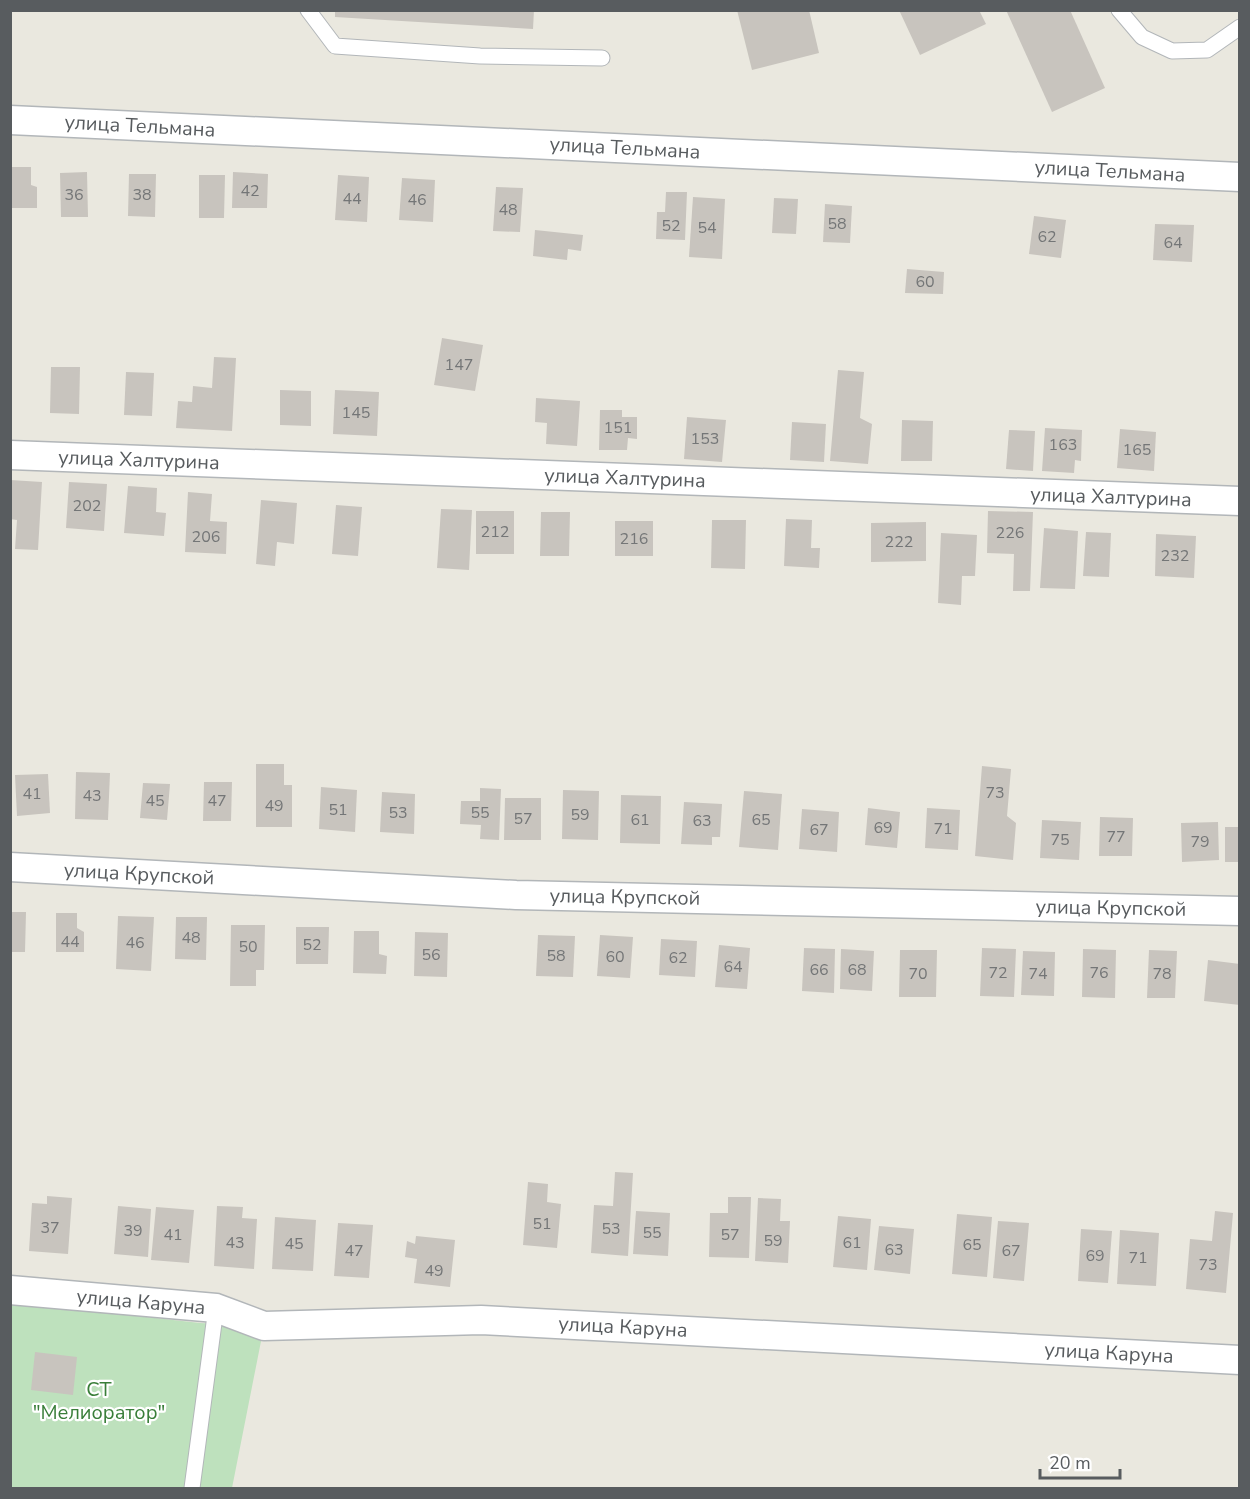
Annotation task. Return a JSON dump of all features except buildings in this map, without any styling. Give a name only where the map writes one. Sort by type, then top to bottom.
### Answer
[{"type":"street","name":"улица Тельмана","points":[[10,120],[1239,177]]},
{"type":"street","name":"улица Халтурина","points":[[10,456],[1239,501]]},
{"type":"street","name":"улица Крупской","points":[[10,867],[516,895],[1239,911]]},
{"type":"street","name":"улица Каруна","points":[[10,1290],[216,1308],[264,1326],[481,1320],[1239,1360]]},
{"type":"lane","points":[[308,10],[335,46],[480,56],[602,58]]},
{"type":"lane","points":[[1119,10],[1142,37],[1172,51],[1207,50],[1239,27]]},
{"type":"lane","points":[[192,1488],[216,1308]]},
{"type":"green space","name":"СТ \"Мелиоратор\"","points":[[11,1302],[200,1323],[264,1326],[232,1488],[11,1488]]}]
